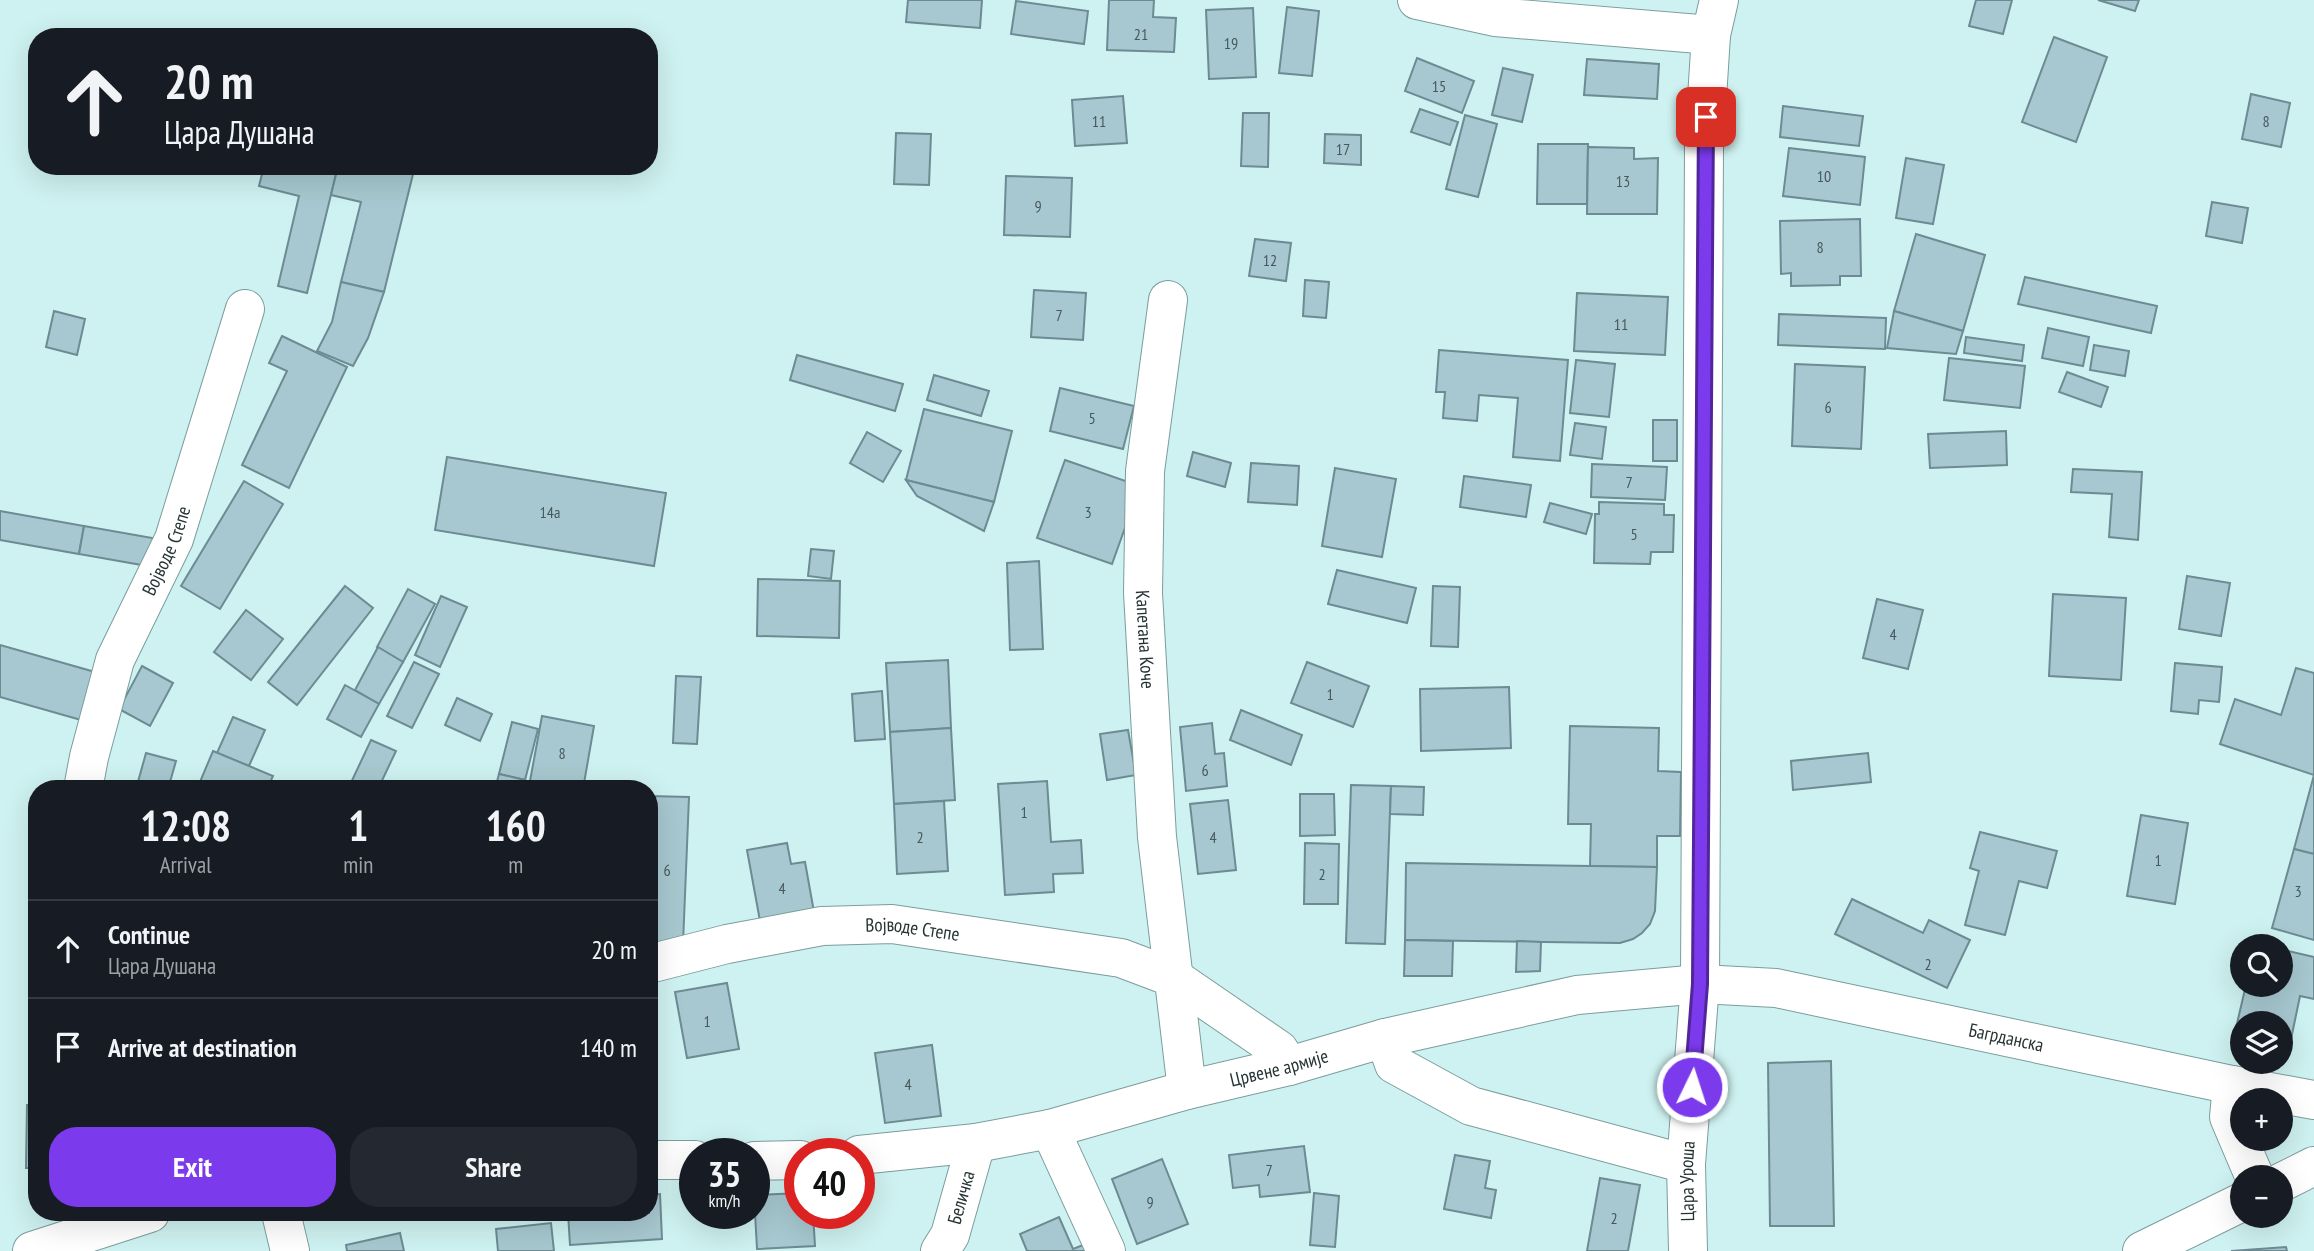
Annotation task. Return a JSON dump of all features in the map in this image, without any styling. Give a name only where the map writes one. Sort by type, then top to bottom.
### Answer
[{"type":"street","points":[[1417,0],[1496,8],[1715,18]]},
{"type":"street","name":"Цара Уроша","points":[[1688,1251],[1686,1164],[1700,984],[1704,159],[1715,18]]},
{"type":"street","name":"Капетана Коче","points":[[1168,300],[1145,471],[1143,593],[1157,837],[1187,1090]]},
{"type":"street","name":"Војводе Степе","points":[[85,780],[115,660],[174,540],[245,309]]},
{"type":"street","name":"Војводе Степе","points":[[658,962],[727,944],[822,926],[892,924],[1121,958],[1174,978]]},
{"type":"street","points":[[1174,978],[1279,1050],[1289,1066]]},
{"type":"street","name":"Црвене армије","points":[[875,1153],[976,1143],[1051,1129],[1385,1038],[1577,995],[1700,984]]},
{"type":"street","name":"Багрданска","points":[[1700,984],[1776,988],[2314,1100]]},
{"type":"street","points":[[1385,1038],[1394,1063],[1471,1106],[1686,1164]]},
{"type":"street","points":[[2232,1085],[2229,1117],[2249,1165]]},
{"type":"street","points":[[1051,1129],[1106,1251]]},
{"type":"street","name":"Беличка","points":[[940,1251],[950,1235],[976,1143]]},
{"type":"street","points":[[658,1160],[679,1160]]},
{"type":"street","points":[[2293,1176],[2314,1166]]},
{"type":"street","points":[[2142,1251],[2230,1208]]},
{"type":"street","points":[[32,1251],[125,1221]]},
{"type":"street","points":[[283,1221],[289,1251]]},
{"type":"building","points":[[908,0],[982,0],[980,28],[906,22]]},
{"type":"building","points":[[1109,0],[1154,0],[1153,17],[1176,18],[1174,52],[1107,50]]},
{"type":"building","points":[[1976,0],[2012,0],[2003,34],[1969,26]]},
{"type":"building","points":[[2098,0],[2139,0],[2135,11]]},
{"type":"building","points":[[1016,1],[1088,11],[1084,44],[1011,34]]},
{"type":"building","points":[[1287,7],[1319,11],[1312,76],[1279,73]]},
{"type":"building","points":[[1253,8],[1256,77],[1209,79],[1206,10]]},
{"type":"building","points":[[2054,37],[2107,57],[2076,142],[2022,122]]},
{"type":"building","points":[[1417,58],[1474,81],[1462,113],[1405,91]]},
{"type":"building","points":[[1587,59],[1659,64],[1657,99],[1584,95]]},
{"type":"building","points":[[1503,68],[1533,75],[1522,122],[1492,115]]},
{"type":"building","points":[[2251,94],[2290,103],[2281,147],[2242,139]]},
{"type":"building","points":[[1123,96],[1127,143],[1075,146],[1072,100]]},
{"type":"building","points":[[1783,106],[1863,116],[1859,146],[1780,137]]},
{"type":"building","points":[[1420,109],[1458,122],[1450,145],[1411,132]]},
{"type":"building","points":[[1243,113],[1269,113],[1268,167],[1241,166]]},
{"type":"building","points":[[1465,115],[1497,124],[1478,197],[1446,189]]},
{"type":"building","points":[[896,133],[931,134],[929,185],[894,184]]},
{"type":"building","points":[[1325,134],[1361,135],[1361,165],[1324,163]]},
{"type":"building","points":[[1538,144],[1588,144],[1587,204],[1537,204]]},
{"type":"building","points":[[1588,147],[1634,148],[1634,159],[1658,158],[1657,214],[1587,214]]},
{"type":"building","points":[[1789,148],[1865,157],[1860,205],[1783,196]]},
{"type":"building","points":[[1906,158],[1944,165],[1933,224],[1896,218]]},
{"type":"building","points":[[262,175],[336,175],[307,293],[278,286],[299,196],[259,186]]},
{"type":"building","points":[[336,175],[413,175],[384,292],[341,282],[361,202],[331,195]]},
{"type":"building","points":[[1006,176],[1072,178],[1070,237],[1004,235]]},
{"type":"building","points":[[2212,202],[2248,208],[2242,243],[2206,236]]},
{"type":"building","points":[[1860,219],[1861,276],[1840,276],[1840,285],[1791,286],[1791,273],[1781,274],[1780,221]]},
{"type":"building","points":[[1916,234],[1985,255],[1963,331],[1894,311]]},
{"type":"building","points":[[1255,239],[1291,243],[1286,281],[1249,276]]},
{"type":"building","points":[[2025,277],[2157,306],[2151,333],[2018,304]]},
{"type":"building","points":[[1305,280],[1329,282],[1326,318],[1303,316]]},
{"type":"building","points":[[341,282],[384,292],[368,338],[353,366],[317,351],[332,322]]},
{"type":"building","points":[[1034,290],[1086,293],[1083,340],[1031,337]]},
{"type":"building","points":[[1577,293],[1668,297],[1665,355],[1574,351]]},
{"type":"building","points":[[54,311],[85,319],[77,355],[46,347]]},
{"type":"building","points":[[1894,311],[1963,331],[1956,354],[1887,348]]},
{"type":"building","points":[[1779,314],[1886,318],[1885,349],[1778,345]]},
{"type":"building","points":[[2048,328],[2089,337],[2083,366],[2042,358]]},
{"type":"building","points":[[282,336],[347,367],[289,488],[242,465],[287,371],[269,363]]},
{"type":"building","points":[[1966,337],[2024,345],[2022,361],[1964,353]]},
{"type":"building","points":[[2094,345],[2129,351],[2125,376],[2090,370]]},
{"type":"building","points":[[1439,350],[1568,360],[1560,461],[1513,457],[1518,398],[1479,395],[1477,421],[1443,418],[1445,392],[1436,392]]},
{"type":"building","points":[[797,355],[903,384],[895,411],[790,380]]},
{"type":"building","points":[[1949,358],[2025,366],[2020,408],[1944,400]]},
{"type":"building","points":[[1576,360],[1615,364],[1609,417],[1570,413]]},
{"type":"building","points":[[1795,364],[1865,367],[1861,449],[1792,446]]},
{"type":"building","points":[[2067,372],[2108,387],[2101,407],[2059,392]]},
{"type":"building","points":[[934,375],[989,391],[981,416],[927,400]]},
{"type":"building","points":[[1060,388],[1134,406],[1123,449],[1050,431]]},
{"type":"building","points":[[924,409],[1012,431],[994,502],[906,480]]},
{"type":"building","points":[[1653,420],[1677,420],[1677,461],[1653,461]]},
{"type":"building","points":[[1575,423],[1606,427],[1602,459],[1570,455]]},
{"type":"building","points":[[2006,431],[2007,465],[1930,468],[1928,434]]},
{"type":"building","points":[[867,432],[901,451],[883,482],[850,463]]},
{"type":"building","points":[[1193,452],[1231,463],[1225,487],[1187,476]]},
{"type":"building","points":[[447,457],[666,493],[654,566],[435,530]]},
{"type":"building","points":[[1065,460],[1140,486],[1112,564],[1037,538]]},
{"type":"building","points":[[1251,463],[1299,466],[1297,505],[1248,502]]},
{"type":"building","points":[[1592,464],[1667,467],[1665,500],[1591,497]]},
{"type":"building","points":[[1335,468],[1396,479],[1382,557],[1322,546]]},
{"type":"building","points":[[2073,469],[2142,472],[2138,540],[2109,537],[2112,494],[2071,492]]},
{"type":"building","points":[[1464,476],[1531,485],[1526,517],[1460,507]]},
{"type":"building","points":[[906,480],[994,502],[984,531],[917,496]]},
{"type":"building","points":[[244,481],[283,504],[220,609],[181,586]]},
{"type":"building","points":[[1599,502],[1664,504],[1664,515],[1674,515],[1673,552],[1651,552],[1650,564],[1594,563],[1595,514],[1599,514]]},
{"type":"building","points":[[1550,503],[1592,514],[1586,534],[1544,522]]},
{"type":"building","points":[[0,511],[84,526],[79,554],[0,540]]},
{"type":"building","points":[[84,526],[158,539],[153,567],[79,554]]},
{"type":"building","points":[[811,549],[834,551],[831,579],[808,576]]},
{"type":"building","points":[[1039,561],[1043,649],[1010,650],[1007,563]]},
{"type":"building","points":[[1337,570],[1416,588],[1407,623],[1328,604]]},
{"type":"building","points":[[2187,576],[2230,583],[2221,636],[2179,629]]},
{"type":"building","points":[[758,579],[840,581],[839,638],[757,636]]},
{"type":"building","points":[[345,586],[373,608],[297,705],[268,682]]},
{"type":"building","points":[[1433,586],[1460,587],[1458,647],[1431,646]]},
{"type":"building","points":[[408,589],[435,604],[403,662],[377,647]]},
{"type":"building","points":[[2053,594],[2126,598],[2121,680],[2049,676]]},
{"type":"building","points":[[441,596],[467,607],[440,667],[415,655]]},
{"type":"building","points":[[1877,599],[1923,610],[1908,669],[1863,658]]},
{"type":"building","points":[[246,610],[283,639],[251,680],[214,652]]},
{"type":"building","points":[[0,645],[95,672],[81,720],[0,697]]},
{"type":"building","points":[[378,647],[403,662],[379,704],[355,690]]},
{"type":"building","points":[[948,660],[951,728],[890,732],[886,663]]},
{"type":"building","points":[[414,662],[439,674],[412,728],[387,716]]},
{"type":"building","points":[[1307,662],[1369,686],[1353,727],[1291,703]]},
{"type":"building","points":[[2175,663],[2222,667],[2219,702],[2199,700],[2198,714],[2171,711]]},
{"type":"building","points":[[142,666],[173,683],[150,726],[119,709]]},
{"type":"building","points":[[2296,668],[2314,673],[2314,775],[2220,744],[2235,699],[2281,715]]},
{"type":"building","points":[[676,676],[701,677],[697,744],[673,743]]},
{"type":"building","points":[[345,685],[379,704],[361,737],[327,719]]},
{"type":"building","points":[[1509,687],[1511,748],[1421,751],[1420,689]]},
{"type":"building","points":[[882,691],[885,739],[855,741],[852,694]]},
{"type":"building","points":[[457,698],[492,714],[480,741],[445,725]]},
{"type":"building","points":[[1241,710],[1302,735],[1291,765],[1230,740]]},
{"type":"building","points":[[542,716],[594,726],[585,780],[530,780]]},
{"type":"building","points":[[233,717],[265,730],[249,766],[217,753]]},
{"type":"building","points":[[512,722],[538,729],[525,780],[499,774]]},
{"type":"building","points":[[1212,723],[1215,754],[1224,753],[1227,786],[1186,791],[1180,727]]},
{"type":"building","points":[[1570,726],[1659,728],[1658,771],[1681,772],[1680,836],[1657,836],[1657,867],[1590,866],[1591,824],[1568,824]]},
{"type":"building","points":[[951,728],[955,800],[894,804],[890,732]]},
{"type":"building","points":[[1128,730],[1136,775],[1107,780],[1100,734]]},
{"type":"building","points":[[371,740],[396,751],[382,780],[352,780]]},
{"type":"building","points":[[213,751],[273,776],[271,780],[201,780]]},
{"type":"building","points":[[146,753],[176,761],[171,780],[138,780]]},
{"type":"building","points":[[1868,753],[1871,782],[1793,790],[1791,761]]},
{"type":"building","points":[[499,774],[525,780],[497,780]]},
{"type":"building","points":[[2314,775],[2314,854],[2294,849]]},
{"type":"building","points":[[1047,781],[1051,842],[1081,840],[1083,873],[1053,874],[1054,892],[1005,895],[998,784]]},
{"type":"building","points":[[1351,785],[1391,786],[1385,944],[1346,943]]},
{"type":"building","points":[[1391,786],[1424,787],[1423,815],[1390,814]]},
{"type":"building","points":[[1300,794],[1334,794],[1335,835],[1300,836]]},
{"type":"building","points":[[658,796],[689,797],[683,944],[658,943]]},
{"type":"building","points":[[1228,800],[1236,870],[1198,874],[1190,804]]},
{"type":"building","points":[[944,801],[948,871],[897,874],[894,804]]},
{"type":"building","points":[[2141,815],[2188,823],[2175,904],[2127,896]]},
{"type":"building","points":[[1980,832],[2057,851],[2047,888],[2019,881],[2005,935],[1965,925],[1979,871],[1970,868]]},
{"type":"building","points":[[787,843],[791,864],[805,862],[814,912],[760,921],[747,850]]},
{"type":"building","points":[[1305,843],[1339,844],[1338,904],[1304,904]]},
{"type":"building","points":[[2294,849],[2314,854],[2314,940],[2272,928]]},
{"type":"building","points":[[1406,863],[1657,867],[1655,911],[1650,924],[1642,933],[1620,943],[1405,940]]},
{"type":"building","points":[[1852,899],[1923,933],[1929,920],[1970,940],[1947,988],[1835,934]]},
{"type":"building","points":[[1405,940],[1453,941],[1452,976],[1404,976]]},
{"type":"building","points":[[1517,941],[1541,942],[1540,971],[1516,972]]},
{"type":"building","points":[[2293,952],[2314,957],[2314,999],[2300,996],[2293,1030],[2293,1011],[2240,1011],[2243,997],[2293,997]]},
{"type":"building","points":[[727,983],[739,1049],[687,1058],[675,992]]},
{"type":"building","points":[[932,1045],[941,1116],[885,1123],[875,1053]]},
{"type":"building","points":[[1831,1061],[1834,1226],[1770,1226],[1768,1063]]},
{"type":"building","points":[[27,1105],[28,1105],[28,1168]]},
{"type":"building","points":[[1304,1146],[1310,1192],[1260,1197],[1259,1185],[1233,1188],[1229,1155]]},
{"type":"building","points":[[1455,1155],[1490,1161],[1485,1188],[1496,1190],[1491,1218],[1444,1209]]},
{"type":"building","points":[[1162,1159],[1188,1224],[1137,1244],[1112,1179]]},
{"type":"building","points":[[1600,1178],[1640,1185],[1628,1251],[1587,1251]]},
{"type":"building","points":[[1314,1193],[1339,1196],[1335,1247],[1310,1245]]},
{"type":"building","points":[[658,1194],[662,1239],[570,1245],[568,1221],[658,1221]]},
{"type":"building","points":[[770,1194],[784,1194],[784,1229],[814,1229],[815,1246],[757,1249],[756,1229],[770,1229]]},
{"type":"building","points":[[1059,1217],[1073,1249],[1083,1245],[1086,1251],[1027,1251],[1020,1234]]},
{"type":"building","points":[[551,1223],[554,1251],[498,1251],[496,1229]]},
{"type":"building","points":[[400,1233],[404,1251],[347,1251],[346,1245]]},
{"type":"building","points":[[2286,1247],[2287,1251],[2231,1251]]},
{"type":"route","points":[[1692,1087],[1700,984],[1706,117]]}]
